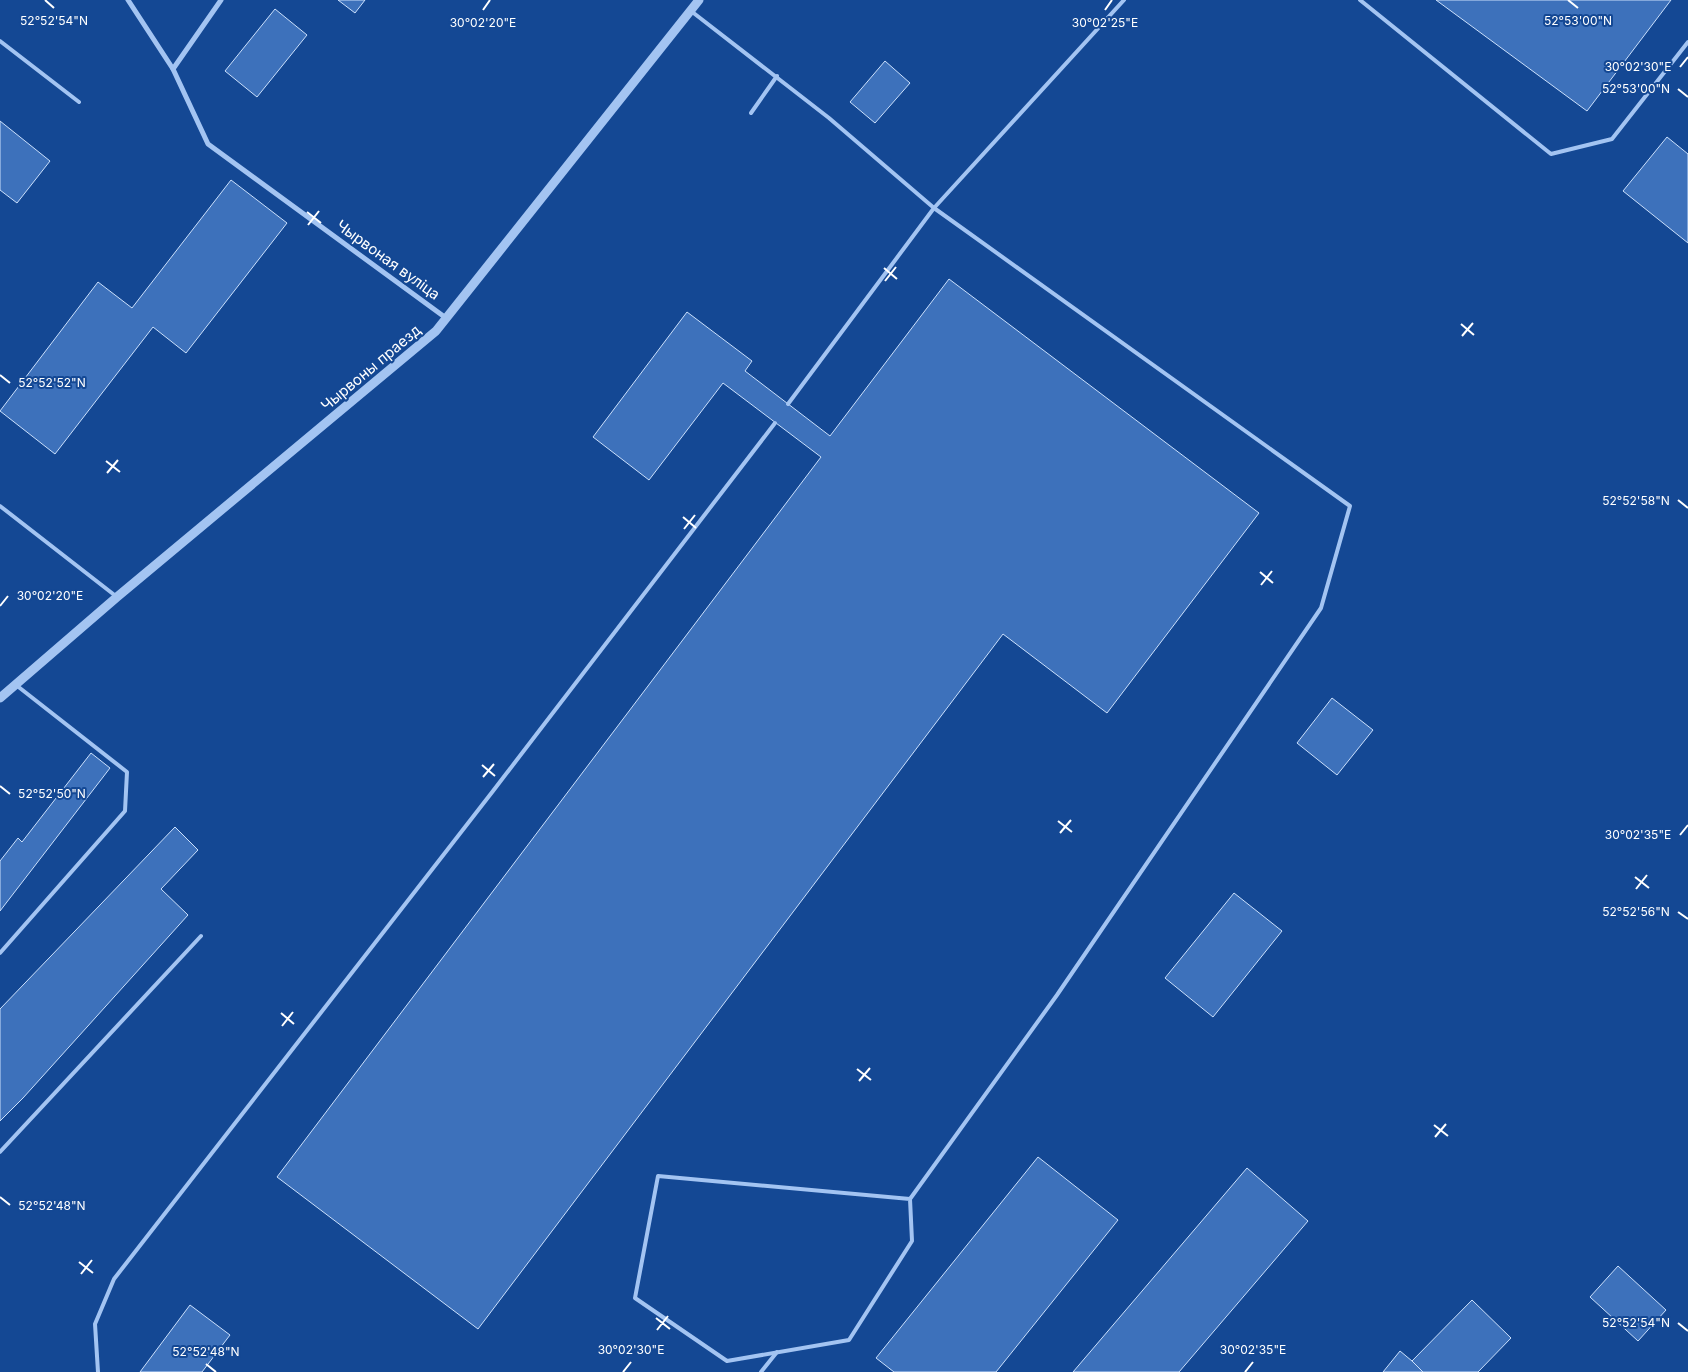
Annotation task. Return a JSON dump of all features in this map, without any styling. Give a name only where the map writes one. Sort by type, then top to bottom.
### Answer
[{"type":"street","name":"Чырвоная вуліца","points":[[128,0],[172,69],[208,144],[446,318]]},
{"type":"street","points":[[172,69],[221,0]]},
{"type":"street","name":"Чырвоны праезд","points":[[0,698],[117,597],[436,331],[698,0]]},
{"type":"lane","points":[[788,404],[934,208],[1124,0]]},
{"type":"lane","points":[[1360,0],[1551,154],[1612,139],[1688,42]]},
{"type":"lane","points":[[691,10],[829,118],[934,208],[1350,506],[1321,608],[1057,995],[910,1198],[912,1241],[849,1340],[727,1361],[635,1298],[658,1176],[910,1198]]},
{"type":"lane","points":[[0,41],[79,102]]},
{"type":"lane","points":[[751,114],[776,76]]},
{"type":"lane","points":[[98,1372],[95,1324],[114,1279],[493,791],[775,422]]},
{"type":"lane","points":[[0,506],[117,597]]},
{"type":"lane","points":[[0,953],[125,811],[127,772],[16,685]]},
{"type":"lane","points":[[0,1152],[201,936]]},
{"type":"lane","points":[[761,1372],[777,1352]]},
{"type":"building","points":[[338,0],[365,0],[355,13]]},
{"type":"building","points":[[1436,0],[1671,0],[1587,111]]},
{"type":"building","points":[[275,9],[307,35],[257,97],[225,71]]},
{"type":"building","points":[[885,61],[910,83],[875,123],[850,102]]},
{"type":"building","points":[[0,121],[50,161],[17,203],[0,190]]},
{"type":"building","points":[[1667,137],[1688,154],[1688,243],[1623,191]]},
{"type":"building","points":[[231,180],[287,223],[186,353],[153,327],[55,454],[0,411],[98,282],[132,308]]},
{"type":"building","points":[[949,279],[1259,513],[1107,713],[1003,634],[478,1329],[277,1177],[821,457],[723,383],[649,480],[593,437],[687,312],[752,361],[745,371],[830,436]]},
{"type":"building","points":[[1332,698],[1373,730],[1337,775],[1297,743]]},
{"type":"building","points":[[91,753],[110,768],[0,911],[0,861],[18,838],[22,842]]},
{"type":"building","points":[[175,827],[198,850],[161,889],[188,915],[0,1121],[0,1009]]},
{"type":"building","points":[[1234,893],[1282,931],[1213,1017],[1165,978]]},
{"type":"building","points":[[1038,1157],[1118,1220],[996,1372],[894,1372],[876,1358]]},
{"type":"building","points":[[1247,1168],[1308,1221],[1179,1372],[1073,1372]]},
{"type":"building","points":[[1618,1266],[1666,1310],[1638,1341],[1590,1297]]},
{"type":"building","points":[[1472,1300],[1511,1338],[1478,1372],[1423,1372],[1412,1361]]},
{"type":"building","points":[[190,1305],[230,1335],[202,1372],[140,1372]]},
{"type":"building","points":[[1400,1351],[1412,1361],[1423,1372],[1383,1372]]}]
